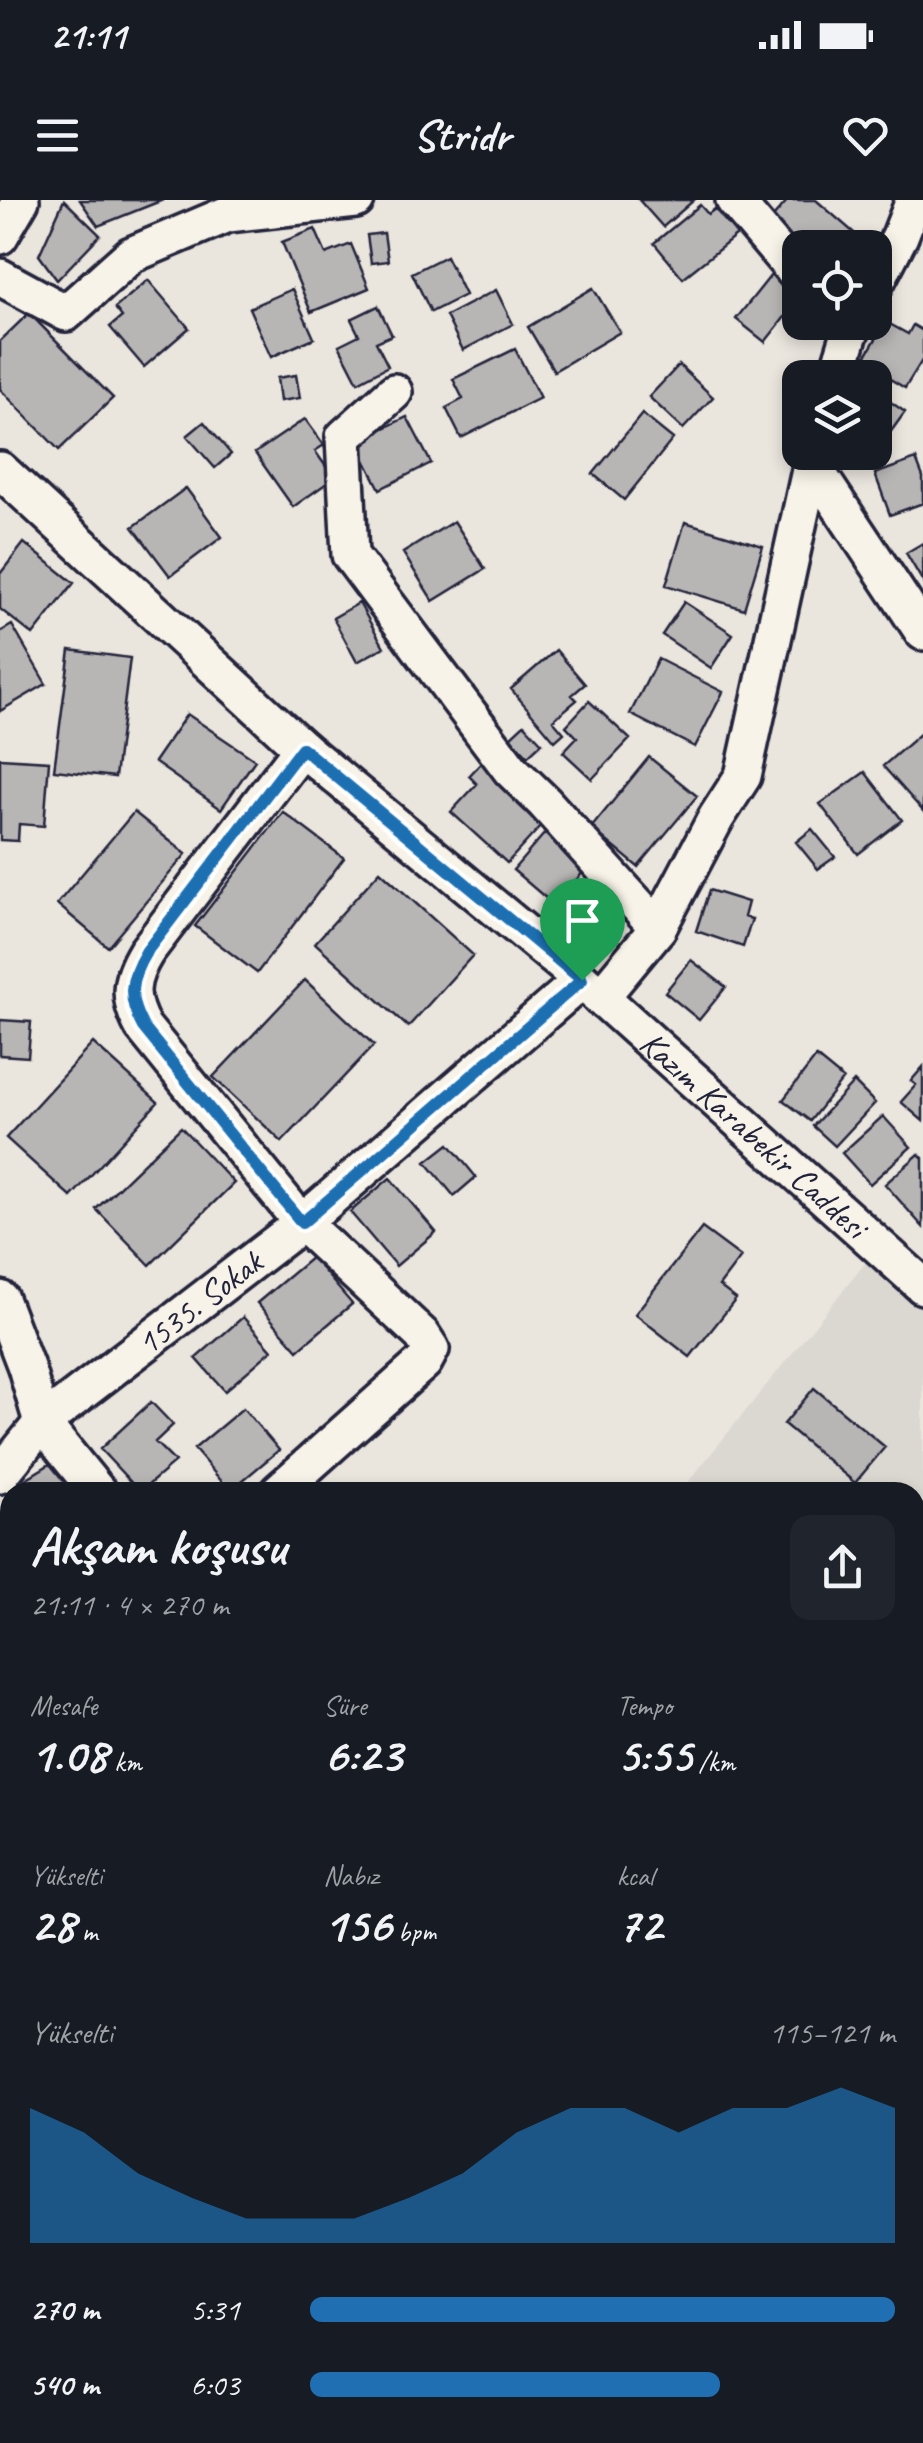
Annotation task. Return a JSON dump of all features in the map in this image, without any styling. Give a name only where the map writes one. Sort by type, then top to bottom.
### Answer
[{"type":"street","points":[[0,236],[21,200]]},
{"type":"street","points":[[0,277],[66,313],[130,255],[228,214],[356,200]]},
{"type":"street","points":[[734,200],[782,257]]},
{"type":"street","points":[[892,251],[914,200]]},
{"type":"street","points":[[394,392],[344,436],[350,555],[511,770],[658,928]]},
{"type":"street","name":"Kazım Karabekir Caddesi","points":[[0,470],[302,748],[591,989],[923,1286]]},
{"type":"street","name":"1535. Sokak","points":[[0,1475],[42,1423],[302,1223],[591,989],[658,928],[742,776],[809,470]]},
{"type":"street","points":[[820,470],[923,632]]},
{"type":"street","points":[[289,1482],[424,1362],[430,1349],[422,1335],[302,1223],[143,1027],[134,1010],[131,989],[135,970],[146,952],[302,748]]},
{"type":"street","points":[[0,1299],[42,1423],[90,1482]]},
{"type":"shaded area","points":[[866,1262],[923,1307],[923,1482],[688,1482]]},
{"type":"building","points":[[64,200],[100,235],[57,280],[39,255]]},
{"type":"building","points":[[80,200],[163,200],[98,226]]},
{"type":"building","points":[[639,200],[694,200],[663,227]]},
{"type":"building","points":[[788,200],[816,200],[851,230],[782,230],[782,239],[766,225]]},
{"type":"building","points":[[700,205],[708,214],[715,209],[737,235],[683,278],[654,243]]},
{"type":"building","points":[[315,229],[326,254],[351,244],[369,288],[311,312],[282,242]]},
{"type":"building","points":[[384,233],[388,261],[371,263],[367,235]]},
{"type":"building","points":[[446,256],[465,295],[431,312],[412,273]]},
{"type":"building","points":[[775,270],[782,276],[782,321],[765,342],[736,319]]},
{"type":"building","points":[[148,280],[189,328],[144,367],[110,327],[122,317],[115,308]]},
{"type":"building","points":[[593,288],[620,332],[554,371],[528,327]]},
{"type":"building","points":[[292,289],[314,338],[271,357],[249,308]]},
{"type":"building","points":[[496,290],[513,324],[463,350],[446,316]]},
{"type":"building","points":[[378,306],[392,335],[376,342],[388,366],[358,382],[339,345],[359,335],[351,319]]},
{"type":"building","points":[[29,313],[113,398],[59,450],[0,389],[0,341]]},
{"type":"building","points":[[892,325],[908,334],[913,325],[923,331],[923,359],[905,388],[892,380],[892,360],[863,360],[875,340],[892,340]]},
{"type":"building","points":[[515,349],[540,398],[461,438],[446,408],[463,399],[453,379]]},
{"type":"building","points":[[679,365],[713,397],[683,429],[649,397]]},
{"type":"building","points":[[296,375],[300,398],[280,401],[277,378]]},
{"type":"building","points":[[892,403],[905,412],[892,430]]},
{"type":"building","points":[[642,414],[673,439],[624,500],[593,474]]},
{"type":"building","points":[[407,417],[431,463],[380,489],[356,442]]},
{"type":"building","points":[[305,419],[324,445],[315,451],[334,478],[293,507],[255,453]]},
{"type":"building","points":[[204,422],[231,454],[215,468],[187,436]]},
{"type":"building","points":[[916,459],[923,477],[923,503],[890,515],[875,474]]},
{"type":"building","points":[[186,488],[222,537],[170,576],[133,527]]},
{"type":"building","points":[[454,521],[485,569],[433,601],[403,553]]},
{"type":"building","points":[[685,522],[763,546],[744,609],[666,585]]},
{"type":"building","points":[[24,543],[74,583],[33,635],[0,609],[0,574]]},
{"type":"building","points":[[923,543],[923,582],[906,553]]},
{"type":"building","points":[[684,602],[733,634],[711,668],[662,635]]},
{"type":"building","points":[[359,603],[384,647],[357,662],[333,618]]},
{"type":"building","points":[[12,625],[46,684],[0,711],[0,632]]},
{"type":"building","points":[[70,650],[130,658],[115,777],[54,770]]},
{"type":"building","points":[[556,650],[585,684],[572,695],[577,700],[553,720],[564,733],[555,741],[511,689]]},
{"type":"building","points":[[658,659],[723,692],[695,747],[630,714]]},
{"type":"building","points":[[589,701],[630,739],[592,779],[563,752],[577,737],[566,726]]},
{"type":"building","points":[[187,714],[255,760],[221,809],[154,762]]},
{"type":"building","points":[[524,724],[542,743],[528,756],[510,737]]},
{"type":"building","points":[[923,735],[923,811],[883,766]]},
{"type":"building","points":[[649,757],[697,796],[638,867],[591,828]]},
{"type":"building","points":[[0,758],[49,761],[44,826],[19,824],[18,841],[0,840]]},
{"type":"building","points":[[484,760],[552,814],[507,863],[451,812],[477,784],[469,776]]},
{"type":"building","points":[[865,772],[902,820],[858,854],[820,804]]},
{"type":"building","points":[[134,812],[186,854],[108,947],[57,904]]},
{"type":"building","points":[[283,812],[344,858],[257,973],[195,926]]},
{"type":"building","points":[[551,826],[592,862],[554,905],[513,870]]},
{"type":"building","points":[[812,829],[835,857],[818,869],[796,842]]},
{"type":"building","points":[[380,871],[473,955],[408,1027],[315,943]]},
{"type":"building","points":[[589,876],[628,906],[597,945],[558,914]]},
{"type":"building","points":[[709,890],[748,902],[744,917],[752,919],[743,947],[696,931]]},
{"type":"building","points":[[691,960],[726,987],[699,1020],[665,992]]},
{"type":"building","points":[[305,980],[374,1045],[282,1142],[213,1077]]},
{"type":"building","points":[[0,1020],[31,1022],[28,1057],[0,1055]]},
{"type":"building","points":[[93,1043],[158,1102],[71,1197],[6,1138]]},
{"type":"building","points":[[816,1057],[843,1079],[810,1121],[783,1100]]},
{"type":"building","points":[[923,1067],[923,1121],[901,1102],[916,1085],[911,1081]]},
{"type":"building","points":[[854,1082],[875,1103],[835,1146],[813,1126]]},
{"type":"building","points":[[883,1116],[911,1147],[870,1184],[842,1153]]},
{"type":"building","points":[[181,1127],[234,1183],[150,1265],[96,1209]]},
{"type":"building","points":[[449,1144],[476,1177],[454,1196],[426,1162]]},
{"type":"building","points":[[919,1154],[923,1158],[923,1227],[885,1184]]},
{"type":"building","points":[[390,1178],[436,1232],[396,1266],[350,1212]]},
{"type":"building","points":[[702,1228],[741,1257],[719,1286],[736,1299],[690,1357],[635,1314]]},
{"type":"building","points":[[312,1257],[352,1304],[298,1350],[257,1303]]},
{"type":"building","points":[[243,1317],[272,1350],[225,1391],[196,1358]]},
{"type":"building","points":[[814,1388],[885,1447],[854,1482],[784,1424]]},
{"type":"building","points":[[151,1402],[173,1425],[155,1442],[175,1462],[152,1482],[131,1482],[100,1449]]},
{"type":"building","points":[[243,1408],[279,1450],[241,1482],[222,1482],[194,1449]]},
{"type":"building","points":[[55,1461],[69,1482],[25,1482]]},
{"type":"route","points":[[302,748],[582,980],[302,1223],[143,1027],[134,1010],[131,989],[135,970],[146,952],[302,748]]}]
